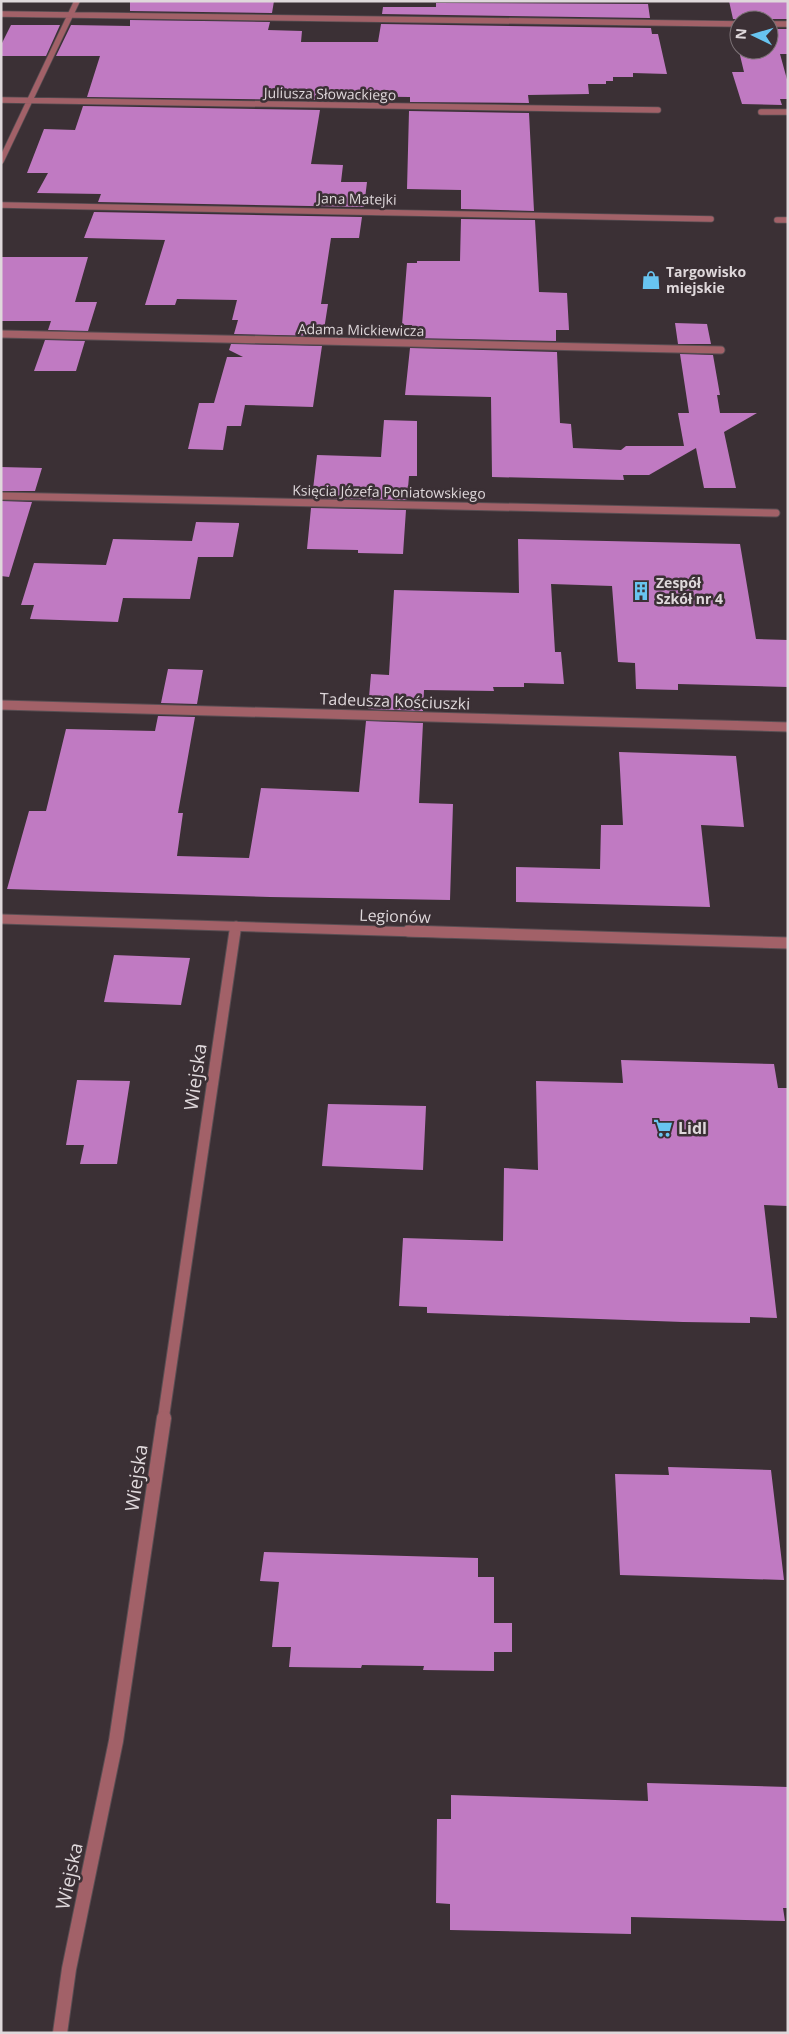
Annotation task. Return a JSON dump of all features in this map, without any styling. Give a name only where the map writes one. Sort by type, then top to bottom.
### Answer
[{"type":"street","points":[[1,161],[77,1]]},
{"type":"street","points":[[1,14],[729,24]]},
{"type":"street","name":"Juliusza Słowackiego","points":[[1,100],[658,110]]},
{"type":"street","points":[[761,112],[788,112]]},
{"type":"street","name":"Jana Matejki","points":[[1,205],[712,219]]},
{"type":"street","points":[[777,220],[788,220]]},
{"type":"street","name":"Adama Mickiewicza","points":[[1,334],[721,350]]},
{"type":"street","name":"Księcia Józefa Poniatowskiego","points":[[1,496],[776,513]]},
{"type":"street","name":"Tadeusza Kościuszki","points":[[1,705],[788,727]]},
{"type":"street","name":"Legionów","points":[[1,919],[788,943]]},
{"type":"street","name":"Wiejska","points":[[60,2033],[69,1969],[116,1741],[236,926]]},
{"type":"building","points":[[130,1],[274,1],[272,13],[130,11]]},
{"type":"building","points":[[729,1],[788,1],[788,19],[779,19],[779,10],[731,10]]},
{"type":"building","points":[[436,3],[648,4],[650,18],[382,14],[383,7],[436,7]]},
{"type":"building","points":[[130,20],[270,22],[268,30],[302,31],[301,42],[378,42],[381,24],[651,28],[652,34],[658,34],[667,74],[633,73],[633,77],[613,77],[613,81],[606,81],[606,84],[588,84],[589,94],[528,95],[529,103],[410,102],[410,97],[322,96],[321,100],[87,97],[100,56],[56,56],[71,25],[130,26]]},
{"type":"building","points":[[11,25],[60,25],[46,56],[1,56],[1,45]]},
{"type":"building","points":[[779,29],[788,29],[788,54],[780,54],[788,83],[788,99],[780,99],[782,105],[742,104],[732,72],[744,72],[741,60],[779,60]]},
{"type":"building","points":[[83,106],[320,110],[311,164],[343,165],[341,182],[367,182],[364,207],[98,202],[101,194],[37,193],[48,173],[27,173],[44,129],[75,130]]},
{"type":"building","points":[[409,111],[529,113],[534,211],[461,209],[461,190],[407,189]]},
{"type":"building","points":[[94,212],[362,217],[359,238],[331,238],[321,304],[328,304],[323,336],[234,334],[238,320],[232,320],[237,300],[177,299],[175,305],[145,305],[165,240],[84,238]]},
{"type":"building","points":[[461,219],[535,220],[539,292],[567,293],[569,330],[556,330],[556,341],[411,338],[412,325],[402,325],[407,263],[417,263],[417,261],[460,261]]},
{"type":"building","points":[[1,257],[88,257],[75,302],[97,302],[88,331],[48,330],[51,321],[1,321]]},
{"type":"building","points":[[675,323],[707,324],[711,344],[678,344]]},
{"type":"building","points":[[45,340],[85,341],[76,371],[34,371]]},
{"type":"building","points":[[231,344],[322,346],[313,407],[245,405],[241,426],[227,426],[223,450],[188,449],[199,403],[214,403],[227,357],[243,357],[229,350]]},
{"type":"building","points":[[410,348],[557,352],[560,423],[571,424],[573,448],[621,450],[626,446],[684,446],[678,413],[689,413],[680,354],[713,355],[720,395],[717,395],[720,413],[757,413],[724,432],[736,488],[704,488],[696,448],[649,475],[623,475],[624,480],[492,477],[491,397],[405,395]]},
{"type":"building","points":[[384,420],[417,421],[417,476],[409,476],[407,500],[312,498],[317,455],[381,457]]},
{"type":"building","points":[[1,467],[42,468],[35,491],[1,491]]},
{"type":"building","points":[[1,501],[32,502],[9,577],[1,576]]},
{"type":"building","points":[[311,508],[406,510],[403,554],[358,553],[358,550],[307,549]]},
{"type":"building","points":[[196,522],[239,523],[239,525],[233,557],[198,557],[190,599],[123,598],[118,622],[30,619],[34,605],[21,605],[34,563],[106,565],[113,539],[192,541]]},
{"type":"building","points":[[518,539],[740,544],[756,639],[788,640],[788,687],[678,684],[678,690],[636,689],[635,663],[618,662],[612,586],[551,584],[555,652],[561,652],[564,684],[524,683],[524,687],[493,687],[494,691],[424,690],[423,711],[368,709],[371,674],[389,675],[394,590],[519,593]]},
{"type":"building","points":[[168,669],[203,670],[197,704],[161,703]]},
{"type":"building","points":[[158,716],[195,717],[178,813],[183,813],[177,856],[249,858],[261,788],[359,792],[366,721],[423,723],[419,803],[453,804],[450,900],[7,889],[29,811],[46,811],[66,729],[155,731]]},
{"type":"building","points":[[619,752],[736,756],[744,827],[701,825],[710,907],[516,902],[516,867],[600,869],[601,825],[623,825]]},
{"type":"building","points":[[114,955],[190,958],[181,1005],[104,1002]]},
{"type":"building","points":[[621,1060],[774,1064],[778,1088],[788,1088],[788,1206],[764,1205],[777,1318],[750,1317],[750,1323],[683,1322],[427,1313],[427,1307],[399,1306],[403,1238],[503,1241],[504,1168],[538,1170],[536,1081],[623,1083]]},
{"type":"building","points":[[77,1080],[130,1081],[117,1164],[80,1164],[84,1145],[66,1145]]},
{"type":"building","points":[[328,1104],[426,1106],[423,1170],[322,1166]]},
{"type":"building","points":[[668,1467],[771,1470],[784,1580],[620,1575],[615,1474],[669,1475]]},
{"type":"building","points":[[264,1552],[478,1558],[478,1577],[494,1577],[494,1623],[512,1623],[512,1652],[494,1652],[494,1671],[423,1670],[424,1666],[362,1665],[361,1668],[289,1667],[291,1647],[272,1647],[279,1582],[260,1581]]},
{"type":"building","points":[[647,1783],[788,1787],[788,1908],[783,1908],[785,1921],[631,1917],[631,1934],[450,1930],[450,1904],[436,1903],[437,1819],[451,1819],[451,1795],[648,1801]]},
{"type":"place","name":"Targowisko miejskie","points":[[651,280]]},
{"type":"place","name":"Zespół Szkół nr 4","points":[[641,591]]},
{"type":"place","name":"Lidl","points":[[663,1128]]}]
